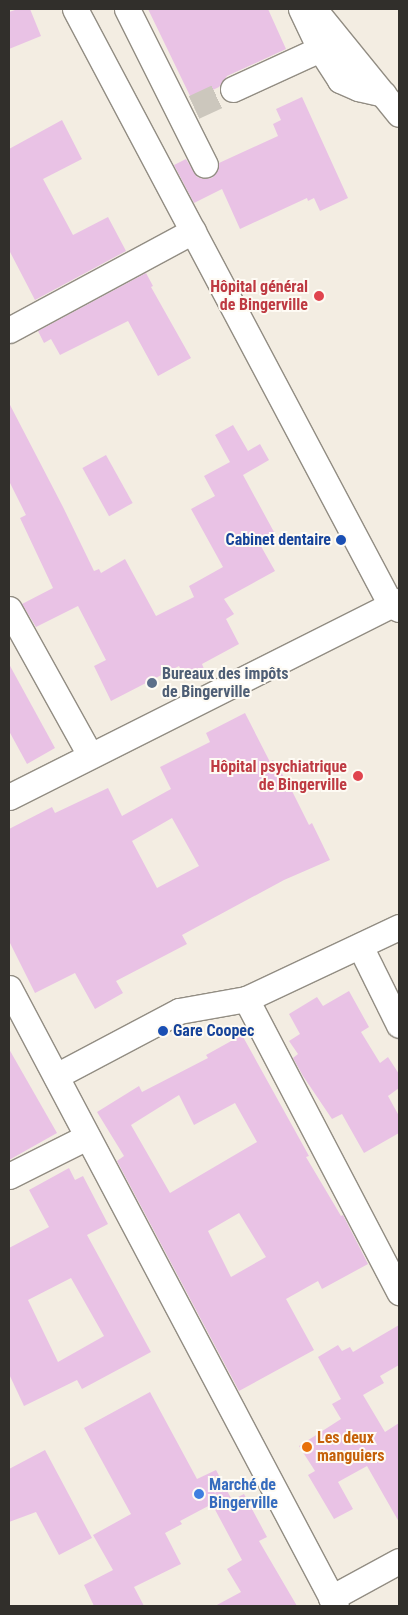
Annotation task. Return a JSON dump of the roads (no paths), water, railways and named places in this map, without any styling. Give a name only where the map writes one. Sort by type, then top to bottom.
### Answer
[{"type":"street","points":[[9,797],[90,755],[397,605],[193,231],[75,9]]},
{"type":"street","points":[[127,9],[186,110],[205,165]]},
{"type":"street","points":[[302,9],[320,49],[340,80],[358,88],[383,94]]},
{"type":"street","points":[[314,9],[399,114]]},
{"type":"street","points":[[233,89],[320,49]]},
{"type":"street","points":[[9,330],[193,231]]},
{"type":"street","points":[[9,609],[90,755]]},
{"type":"street","points":[[56,1076],[179,1011],[246,999],[399,927]]},
{"type":"street","points":[[360,946],[399,1024]]},
{"type":"street","points":[[9,988],[334,1602],[399,1561]]},
{"type":"street","points":[[246,999],[399,1292]]},
{"type":"street","points":[[9,1176],[86,1136]]},
{"type":"tunnel","points":[[194,107],[233,89]]},
{"type":"place","name":"Hôpital général de Bingerville","points":[[319,296]]},
{"type":"place","name":"Cabinet dentaire","points":[[341,540]]},
{"type":"place","name":"Bureaux des impôts de Bingerville","points":[[152,683]]},
{"type":"place","name":"Hôpital psychiatrique de Bingerville","points":[[358,776]]},
{"type":"place","name":"Gare Coopec","points":[[163,1031]]},
{"type":"place","name":"Les deux manguiers","points":[[307,1447]]},
{"type":"place","name":"Marché de Bingerville","points":[[199,1494]]}]
